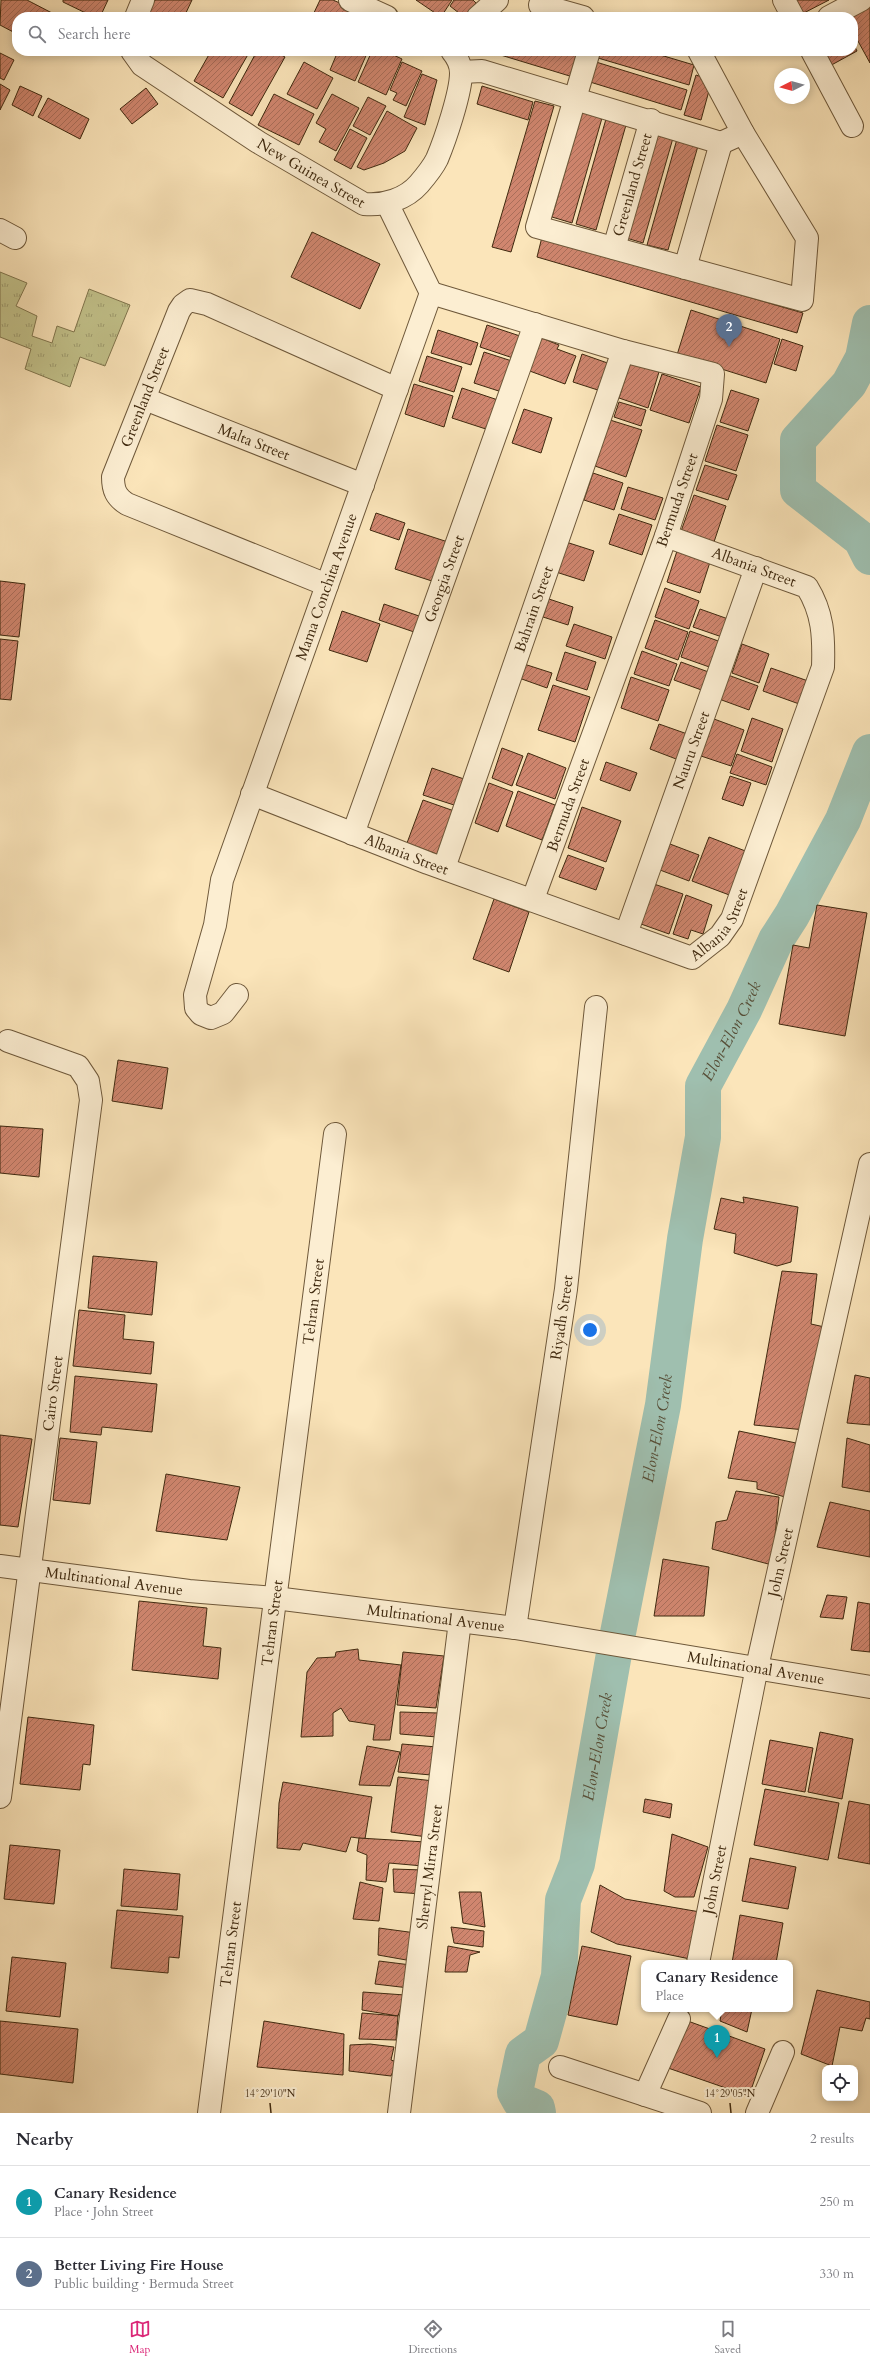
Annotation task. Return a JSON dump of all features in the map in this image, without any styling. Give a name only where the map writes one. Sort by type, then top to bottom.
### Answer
[{"type":"street","points":[[138,12],[143,0]]},
{"type":"street","points":[[350,0],[376,12]]},
{"type":"street","points":[[484,12],[497,0]]},
{"type":"street","points":[[784,0],[790,12]]},
{"type":"street","points":[[838,12],[861,0]]},
{"type":"street","points":[[540,5],[565,12]]},
{"type":"street","name":"New Guinea Street","points":[[135,56],[142,66],[258,142],[364,204],[387,203],[412,190],[420,184],[437,160],[459,90],[461,72]]},
{"type":"street","points":[[454,56],[461,72],[482,71],[650,120],[722,143],[743,133]]},
{"type":"street","points":[[588,56],[537,227],[802,300],[807,238],[743,133],[702,56]]},
{"type":"street","points":[[815,56],[852,126]]},
{"type":"street","name":"Greenland Street","points":[[614,248],[650,120]]},
{"type":"street","points":[[685,268],[722,143]]},
{"type":"street","points":[[387,203],[431,293]]},
{"type":"street","name":"Bermuda Street","points":[[431,293],[623,351],[713,374],[711,399],[666,536],[534,899]]},
{"type":"street","name":"Mama Conchita Avenue","points":[[237,995],[223,1013],[211,1018],[201,1014],[196,1008],[195,995],[215,925],[222,880],[431,293]]},
{"type":"street","name":"Greenland Street","points":[[327,585],[119,499],[113,485],[113,477],[179,311],[183,305],[190,300],[207,304],[397,389]]},
{"type":"street","name":"Georgia Street","points":[[353,834],[535,324]]},
{"type":"street","name":"Bahrain Street","points":[[444,868],[623,351]]},
{"type":"street","name":"Malta Street","points":[[145,399],[363,485]]},
{"type":"street","name":"Albania Street","points":[[252,794],[444,868],[534,899],[692,958],[720,936],[732,919],[823,667],[824,641],[817,604],[807,587],[666,536]]},
{"type":"street","name":"Nauru Street","points":[[626,934],[756,568]]},
{"type":"street","name":"Riyadh Street","points":[[515,1628],[566,1288],[596,1007]]},
{"type":"street","name":"Cairo Street","points":[[0,1797],[31,1570],[91,1100],[88,1081],[78,1066],[8,1041]]},
{"type":"street","name":"Tehran Street","points":[[209,2113],[335,1134]]},
{"type":"street","name":"John Street","points":[[699,1960],[757,1667],[870,1164]]},
{"type":"street","name":"Multinational Avenue","points":[[0,1566],[189,1591],[275,1598],[515,1628],[637,1647],[870,1687]]},
{"type":"street","name":"Sherryl Mirra Street","points":[[399,2113],[460,1621]]},
{"type":"street","points":[[645,2095],[679,2019]]},
{"type":"street","points":[[757,2113],[783,2052]]},
{"type":"street","points":[[560,2067],[700,2113]]},
{"type":"green space","points":[[0,272],[27,283],[16,306],[37,316],[32,336],[52,343],[57,326],[74,332],[89,289],[130,305],[105,366],[80,357],[70,387],[25,369],[31,349],[0,337]]},
{"type":"building","points":[[1,0],[27,0],[50,12],[12,12],[12,31],[0,25]]},
{"type":"building","points":[[63,0],[108,0],[102,12],[84,12],[63,2]]},
{"type":"building","points":[[155,0],[192,0],[186,12],[149,12]]},
{"type":"building","points":[[320,0],[333,0],[353,9],[352,12],[314,12]]},
{"type":"building","points":[[416,0],[452,0],[444,12],[434,12]]},
{"type":"building","points":[[454,0],[473,0],[476,3],[468,12],[458,12],[450,6]]},
{"type":"building","points":[[790,0],[829,0],[806,12],[796,12]]},
{"type":"building","points":[[870,1],[870,63],[858,41],[858,12],[853,12]]},
{"type":"building","points":[[0,53],[14,60],[4,80],[0,78]]},
{"type":"building","points":[[208,56],[247,56],[223,98],[194,81]]},
{"type":"building","points":[[254,56],[285,57],[252,116],[229,103]]},
{"type":"building","points":[[336,56],[366,56],[355,81],[330,70]]},
{"type":"building","points":[[370,56],[396,56],[402,59],[386,95],[358,82]]},
{"type":"building","points":[[504,56],[579,56],[573,77]]},
{"type":"building","points":[[598,56],[664,56],[694,65],[689,85],[598,58]]},
{"type":"building","points":[[820,56],[848,56],[826,68]]},
{"type":"building","points":[[304,62],[333,78],[317,109],[287,94]]},
{"type":"building","points":[[402,62],[422,71],[406,106],[393,100],[397,93],[390,90]]},
{"type":"building","points":[[596,62],[687,90],[681,110],[590,82]]},
{"type":"building","points":[[422,74],[437,80],[425,125],[404,117]]},
{"type":"building","points":[[696,75],[705,78],[710,87],[701,120],[684,115]]},
{"type":"building","points":[[0,84],[10,90],[0,110]]},
{"type":"building","points":[[20,86],[42,96],[33,116],[12,105]]},
{"type":"building","points":[[482,86],[533,102],[528,120],[477,104]]},
{"type":"building","points":[[146,88],[158,104],[132,124],[120,109]]},
{"type":"building","points":[[274,94],[314,114],[299,145],[258,125]]},
{"type":"building","points":[[332,94],[359,108],[336,151],[319,142],[326,129],[316,123]]},
{"type":"building","points":[[368,97],[386,106],[370,135],[353,126]]},
{"type":"building","points":[[48,98],[89,119],[80,139],[38,117]]},
{"type":"building","points":[[535,101],[554,106],[511,252],[492,247]]},
{"type":"building","points":[[387,111],[417,128],[405,151],[384,163],[364,170],[357,167]]},
{"type":"building","points":[[582,112],[602,118],[572,223],[552,217]]},
{"type":"building","points":[[606,119],[626,125],[596,230],[576,224]]},
{"type":"building","points":[[350,129],[367,138],[351,169],[334,160]]},
{"type":"building","points":[[653,132],[673,138],[643,243],[623,237]]},
{"type":"building","points":[[677,139],[698,146],[668,250],[647,245]]},
{"type":"building","points":[[312,232],[380,264],[360,309],[291,277]]},
{"type":"building","points":[[542,237],[803,313],[797,333],[537,257]]},
{"type":"building","points":[[691,310],[780,339],[766,383],[677,355]]},
{"type":"building","points":[[487,325],[526,338],[519,360],[480,347]]},
{"type":"building","points":[[438,330],[478,343],[471,365],[431,353]]},
{"type":"building","points":[[539,337],[559,345],[557,349],[576,356],[565,384],[527,370]]},
{"type":"building","points":[[782,339],[803,346],[796,371],[774,364]]},
{"type":"building","points":[[484,352],[518,363],[508,394],[474,383]]},
{"type":"building","points":[[582,354],[616,366],[607,393],[573,382]]},
{"type":"building","points":[[427,356],[462,367],[454,392],[419,381]]},
{"type":"building","points":[[630,363],[659,372],[648,408],[619,398]]},
{"type":"building","points":[[662,374],[701,387],[689,423],[650,410]]},
{"type":"building","points":[[414,384],[453,396],[444,427],[405,414]]},
{"type":"building","points":[[462,388],[501,401],[492,431],[452,418]]},
{"type":"building","points":[[731,390],[759,399],[748,431],[720,422]]},
{"type":"building","points":[[619,402],[646,410],[641,426],[614,417]]},
{"type":"building","points":[[524,409],[552,418],[541,453],[512,443]]},
{"type":"building","points":[[610,420],[642,430],[626,477],[595,466]]},
{"type":"building","points":[[717,425],[748,435],[736,471],[705,461]]},
{"type":"building","points":[[705,465],[737,475],[728,500],[696,490]]},
{"type":"building","points":[[593,473],[623,483],[614,510],[584,500]]},
{"type":"building","points":[[628,487],[663,498],[655,520],[621,509]]},
{"type":"building","points":[[694,495],[726,506],[713,545],[680,534]]},
{"type":"building","points":[[376,513],[405,523],[399,540],[370,530]]},
{"type":"building","points":[[619,514],[652,525],[642,555],[609,544]]},
{"type":"building","points":[[408,529],[451,543],[438,583],[395,569]]},
{"type":"building","points":[[566,542],[594,551],[584,581],[556,572]]},
{"type":"building","points":[[677,551],[710,562],[700,593],[667,582]]},
{"type":"building","points":[[0,581],[25,584],[19,637],[0,635]]},
{"type":"building","points":[[665,588],[699,601],[689,629],[655,617]]},
{"type":"building","points":[[549,599],[573,607],[568,625],[543,617]]},
{"type":"building","points":[[384,604],[422,617],[417,633],[379,620]]},
{"type":"building","points":[[700,609],[731,620],[725,638],[693,627]]},
{"type":"building","points":[[342,611],[380,624],[367,662],[329,650]]},
{"type":"building","points":[[655,620],[688,632],[678,660],[645,648]]},
{"type":"building","points":[[574,624],[612,637],[605,659],[566,646]]},
{"type":"building","points":[[690,631],[724,643],[715,669],[681,657]]},
{"type":"building","points":[[0,639],[18,641],[11,700],[0,699]]},
{"type":"building","points":[[742,644],[769,654],[759,683],[732,673]]},
{"type":"building","points":[[642,651],[677,664],[669,686],[634,674]]},
{"type":"building","points":[[565,652],[596,662],[587,690],[556,680]]},
{"type":"building","points":[[681,662],[714,674],[707,692],[674,680]]},
{"type":"building","points":[[524,664],[552,673],[547,688],[519,678]]},
{"type":"building","points":[[771,668],[811,682],[802,705],[763,691]]},
{"type":"building","points":[[728,675],[758,686],[749,710],[719,699]]},
{"type":"building","points":[[631,677],[669,690],[658,721],[621,708]]},
{"type":"building","points":[[553,685],[590,697],[575,742],[538,730]]},
{"type":"building","points":[[752,718],[783,729],[772,762],[741,751]]},
{"type":"building","points":[[714,719],[744,730],[731,766],[701,756]]},
{"type":"building","points":[[659,724],[693,736],[684,762],[650,749]]},
{"type":"building","points":[[502,748],[523,756],[512,786],[492,778]]},
{"type":"building","points":[[528,753],[566,768],[555,799],[516,785]]},
{"type":"building","points":[[737,754],[772,767],[766,785],[730,773]]},
{"type":"building","points":[[606,762],[637,773],[630,791],[600,780]]},
{"type":"building","points":[[432,768],[464,779],[454,805],[423,795]]},
{"type":"building","points":[[730,776],[751,783],[743,806],[722,799]]},
{"type":"building","points":[[489,783],[513,792],[498,832],[475,823]]},
{"type":"building","points":[[518,791],[555,805],[542,840],[506,826]]},
{"type":"building","points":[[423,800],[457,812],[442,856],[407,843]]},
{"type":"building","points":[[582,807],[621,821],[606,862],[568,848]]},
{"type":"building","points":[[709,837],[748,852],[732,896],[692,881]]},
{"type":"building","points":[[670,844],[699,855],[689,881],[660,870]]},
{"type":"building","points":[[568,855],[604,868],[596,890],[559,877]]},
{"type":"building","points":[[654,884],[683,894],[669,934],[641,924]]},
{"type":"building","points":[[686,895],[712,905],[703,934],[691,930],[688,939],[673,934]]},
{"type":"building","points":[[494,899],[529,912],[509,972],[473,959]]},
{"type":"building","points":[[817,905],[867,913],[845,1036],[779,1024],[793,945],[809,948]]},
{"type":"building","points":[[118,1060],[168,1068],[162,1109],[112,1101]]},
{"type":"building","points":[[0,1126],[43,1129],[39,1177],[0,1173]]},
{"type":"building","points":[[743,1197],[798,1207],[791,1262],[777,1266],[734,1253],[736,1234],[714,1229],[721,1198],[744,1203]]},
{"type":"building","points":[[93,1256],[157,1262],[152,1315],[88,1308]]},
{"type":"building","points":[[782,1271],[817,1274],[811,1324],[829,1328],[805,1430],[754,1425]]},
{"type":"building","points":[[79,1310],[125,1315],[123,1339],[154,1342],[151,1374],[73,1366]]},
{"type":"building","points":[[855,1375],[870,1378],[870,1425],[847,1423]]},
{"type":"building","points":[[75,1376],[157,1384],[152,1432],[102,1427],[101,1435],[70,1432]]},
{"type":"building","points":[[739,1431],[796,1443],[785,1497],[757,1489],[757,1482],[728,1478]]},
{"type":"building","points":[[0,1435],[32,1439],[18,1527],[0,1525]]},
{"type":"building","points":[[60,1438],[97,1442],[90,1504],[53,1500]]},
{"type":"building","points":[[847,1438],[870,1445],[870,1492],[842,1487]]},
{"type":"building","points":[[166,1474],[240,1487],[227,1540],[156,1531]]},
{"type":"building","points":[[736,1491],[779,1497],[772,1565],[712,1549],[716,1522],[727,1520]]},
{"type":"building","points":[[830,1502],[870,1511],[870,1557],[817,1547]]},
{"type":"building","points":[[663,1559],[709,1567],[704,1616],[654,1616]]},
{"type":"building","points":[[827,1595],[847,1597],[843,1619],[820,1617]]},
{"type":"building","points":[[139,1601],[207,1608],[203,1646],[221,1648],[218,1679],[132,1670]]},
{"type":"building","points":[[858,1602],[870,1604],[870,1652],[851,1650]]},
{"type":"building","points":[[358,1649],[359,1660],[401,1665],[390,1740],[373,1740],[375,1725],[349,1721],[341,1708],[333,1713],[333,1736],[301,1737],[307,1672],[317,1658],[335,1657],[336,1652]]},
{"type":"building","points":[[403,1652],[444,1656],[436,1708],[397,1705]]},
{"type":"building","points":[[400,1712],[439,1713],[437,1737],[400,1734]]},
{"type":"building","points":[[28,1717],[94,1725],[90,1765],[83,1764],[80,1790],[20,1784]]},
{"type":"building","points":[[820,1732],[853,1739],[842,1799],[808,1792]]},
{"type":"building","points":[[770,1740],[813,1748],[805,1792],[762,1784]]},
{"type":"building","points":[[402,1744],[437,1747],[431,1775],[398,1772]]},
{"type":"building","points":[[367,1746],[400,1752],[390,1786],[359,1785]]},
{"type":"building","points":[[398,1777],[434,1781],[427,1837],[391,1832]]},
{"type":"building","points":[[283,1782],[372,1797],[365,1839],[351,1837],[346,1852],[303,1843],[300,1850],[277,1848],[279,1803]]},
{"type":"building","points":[[765,1789],[839,1803],[828,1860],[754,1845]]},
{"type":"building","points":[[645,1799],[672,1804],[670,1818],[643,1812]]},
{"type":"building","points":[[849,1801],[870,1805],[870,1864],[838,1858]]},
{"type":"building","points":[[672,1834],[708,1847],[694,1897],[675,1897],[664,1891]]},
{"type":"building","points":[[359,1838],[426,1842],[423,1866],[389,1863],[386,1882],[366,1880],[367,1855],[357,1851]]},
{"type":"building","points":[[10,1845],[60,1850],[54,1904],[4,1899]]},
{"type":"building","points":[[750,1858],[796,1867],[788,1909],[742,1901]]},
{"type":"building","points":[[124,1869],[180,1874],[177,1910],[121,1906]]},
{"type":"building","points":[[393,1869],[423,1870],[422,1894],[394,1892]]},
{"type":"building","points":[[360,1882],[383,1888],[379,1921],[353,1919]]},
{"type":"building","points":[[600,1885],[625,1899],[706,1913],[695,1960],[617,1944],[591,1932]]},
{"type":"building","points":[[459,1892],[481,1892],[485,1927],[463,1923]]},
{"type":"building","points":[[117,1910],[183,1916],[179,1958],[169,1957],[168,1973],[111,1968]]},
{"type":"building","points":[[740,1915],[783,1923],[777,1960],[732,1960]]},
{"type":"building","points":[[451,1927],[484,1931],[483,1947],[454,1943]]},
{"type":"building","points":[[379,1928],[416,1933],[412,1961],[378,1955]]},
{"type":"building","points":[[448,1946],[480,1952],[470,1955],[467,1972],[445,1972]]},
{"type":"building","points":[[582,1946],[631,1956],[617,2025],[568,2015]]},
{"type":"building","points":[[12,1957],[66,1963],[60,2017],[6,2011]]},
{"type":"building","points":[[379,1961],[411,1965],[409,1988],[375,1984]]},
{"type":"building","points":[[817,1990],[870,2002],[870,2019],[866,2018],[862,2031],[840,2027],[832,2065],[801,2054]]},
{"type":"building","points":[[363,1992],[405,1995],[398,2016],[362,2010]]},
{"type":"building","points":[[722,2012],[751,2012],[747,2032],[720,2021]]},
{"type":"building","points":[[362,2013],[398,2016],[396,2040],[359,2039]]},
{"type":"building","points":[[685,2020],[765,2049],[749,2096],[668,2068]]},
{"type":"building","points":[[0,2021],[78,2029],[73,2083],[0,2074]]},
{"type":"building","points":[[264,2021],[344,2034],[343,2075],[257,2067]]},
{"type":"building","points":[[370,2044],[394,2047],[391,2060],[397,2062],[391,2076],[349,2071],[350,2045]]},
{"type":"waterway","points":[[870,323],[863,358],[849,384],[798,440],[798,490],[861,539],[870,557]]},
{"type":"waterway","name":"Elon-Elon Creek","points":[[538,2113],[537,2108],[520,2101],[515,2092],[523,2054],[541,2041],[559,1976],[563,1900],[577,1864],[615,1648],[663,1405],[685,1239],[703,1137],[703,1086],[744,1010],[776,940],[792,915],[843,820],[870,752]]},
{"type":"place","name":"Better Living Fire House","points":[[729,347]]},
{"type":"place","name":"Canary Residence","points":[[717,2058]]}]
